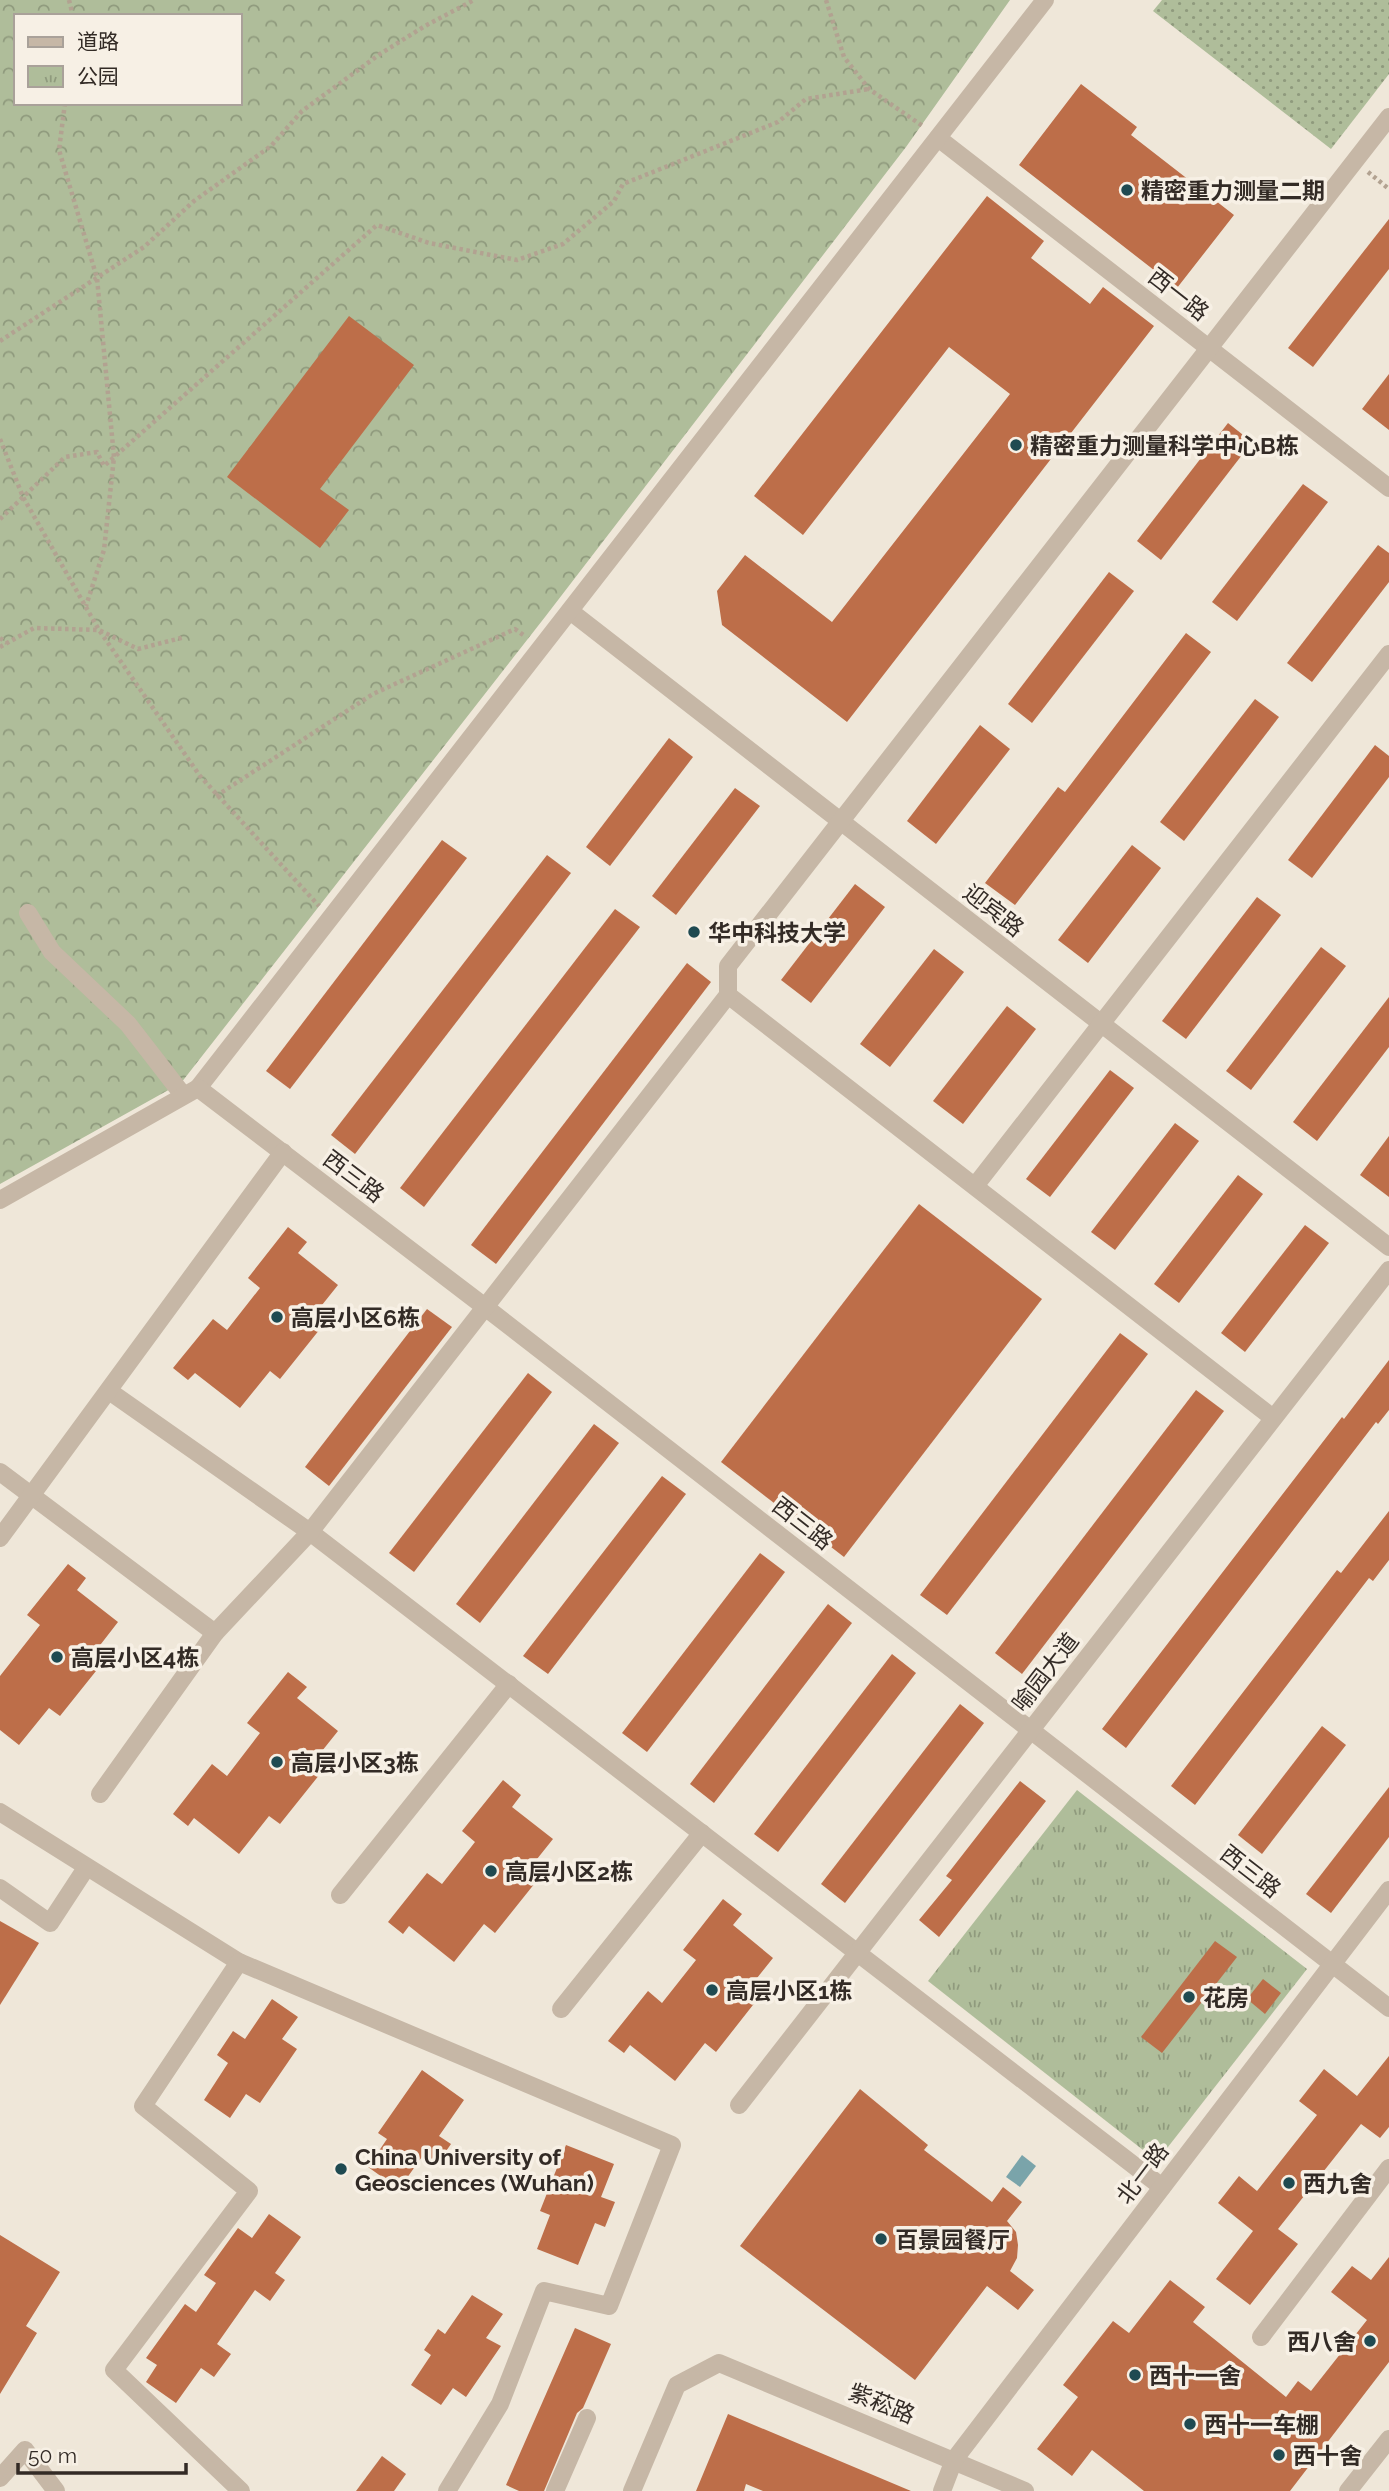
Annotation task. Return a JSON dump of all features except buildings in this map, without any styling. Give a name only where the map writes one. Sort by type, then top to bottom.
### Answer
[{"type":"street","points":[[0,1200],[191,1091],[330,919],[1045,0]]},
{"type":"street","points":[[100,1794],[215,1633],[310,1532],[728,995],[728,966],[1389,117]]},
{"type":"street","name":"西一路","points":[[938,138],[1389,488]]},
{"type":"street","name":"迎宾路","points":[[570,611],[1389,1247]]},
{"type":"street","points":[[975,1186],[1389,654]]},
{"type":"street","name":"西三路","points":[[28,913],[52,952],[128,1024],[191,1091],[283,1152],[1389,2008]]},
{"type":"street","points":[[728,995],[1273,1418]]},
{"type":"street","points":[[0,1538],[283,1152]]},
{"type":"street","name":"喻园大道","points":[[739,2105],[1389,1270]]},
{"type":"street","points":[[109,1391],[310,1532],[1162,2187]]},
{"type":"street","points":[[0,1472],[215,1633]]},
{"type":"street","points":[[340,1895],[509,1684]]},
{"type":"street","points":[[0,1812],[239,1962],[672,2145],[610,2306],[544,2291],[500,2404],[447,2491]]},
{"type":"street","points":[[561,2008],[702,1833]]},
{"type":"street","points":[[0,1888],[50,1923],[86,1868]]},
{"type":"street","name":"北一路","points":[[942,2491],[954,2460],[1389,1890]]},
{"type":"street","points":[[236,2488],[114,2370],[249,2191],[143,2106],[239,1962]]},
{"type":"street","points":[[1261,2337],[1389,2168]]},
{"type":"street","name":"紫菘路","points":[[632,2491],[677,2385],[719,2363],[1025,2491]]},
{"type":"street","points":[[555,2491],[587,2418]]},
{"type":"street","points":[[1348,2491],[1389,2439]]},
{"type":"street","points":[[0,2478],[24,2450],[56,2491]]},
{"type":"path","points":[[0,341],[144,247],[194,201],[271,146],[302,111],[380,54],[474,0]]},
{"type":"path","points":[[826,0],[844,57],[869,89],[938,138]]},
{"type":"path","points":[[0,519],[65,457],[97,452],[104,466],[377,225],[429,243],[517,260],[563,244],[614,201],[623,184],[778,122],[806,99],[869,89]]},
{"type":"path","points":[[65,105],[59,150],[97,278],[114,457],[104,550],[86,607]]},
{"type":"path","points":[[0,439],[23,497],[99,630],[200,776],[330,919]]},
{"type":"path","points":[[0,647],[34,628],[99,630],[138,649],[185,638]]},
{"type":"path","points":[[216,796],[373,694],[515,629],[541,647]]},
{"type":"path","points":[[0,638],[7,643]]},
{"type":"green space","points":[[0,0],[1010,0],[906,147],[545,617],[181,1083],[0,1184]]},
{"type":"green space","points":[[1162,0],[1389,0],[1389,74],[1331,149],[1153,11]]},
{"type":"green space","points":[[1077,1790],[1307,1969],[1157,2161],[928,1981]]},
{"type":"water","points":[[1022,2155],[1036,2166],[1020,2187],[1006,2177]]},
{"type":"place","name":"精密重力测量二期","points":[[1127,190]]},
{"type":"place","name":"精密重力测量科学中心B栋","points":[[1016,445]]},
{"type":"place","name":"华中科技大学","points":[[694,932]]},
{"type":"place","name":"高层小区6栋","points":[[277,1317]]},
{"type":"place","name":"高层小区4栋","points":[[57,1657]]},
{"type":"place","name":"高层小区3栋","points":[[277,1762]]},
{"type":"place","name":"高层小区2栋","points":[[491,1871]]},
{"type":"place","name":"高层小区1栋","points":[[712,1990]]},
{"type":"place","name":"花房","points":[[1189,1997]]},
{"type":"place","name":"China University of Geosciences (Wuhan)","points":[[341,2169]]},
{"type":"place","name":"西九舍","points":[[1289,2183]]},
{"type":"place","name":"百景园餐厅","points":[[881,2239]]},
{"type":"place","name":"西八舍","points":[[1370,2341]]},
{"type":"place","name":"西十一舍","points":[[1135,2375]]},
{"type":"place","name":"西十一车棚","points":[[1190,2424]]},
{"type":"place","name":"西十舍","points":[[1279,2455]]}]
